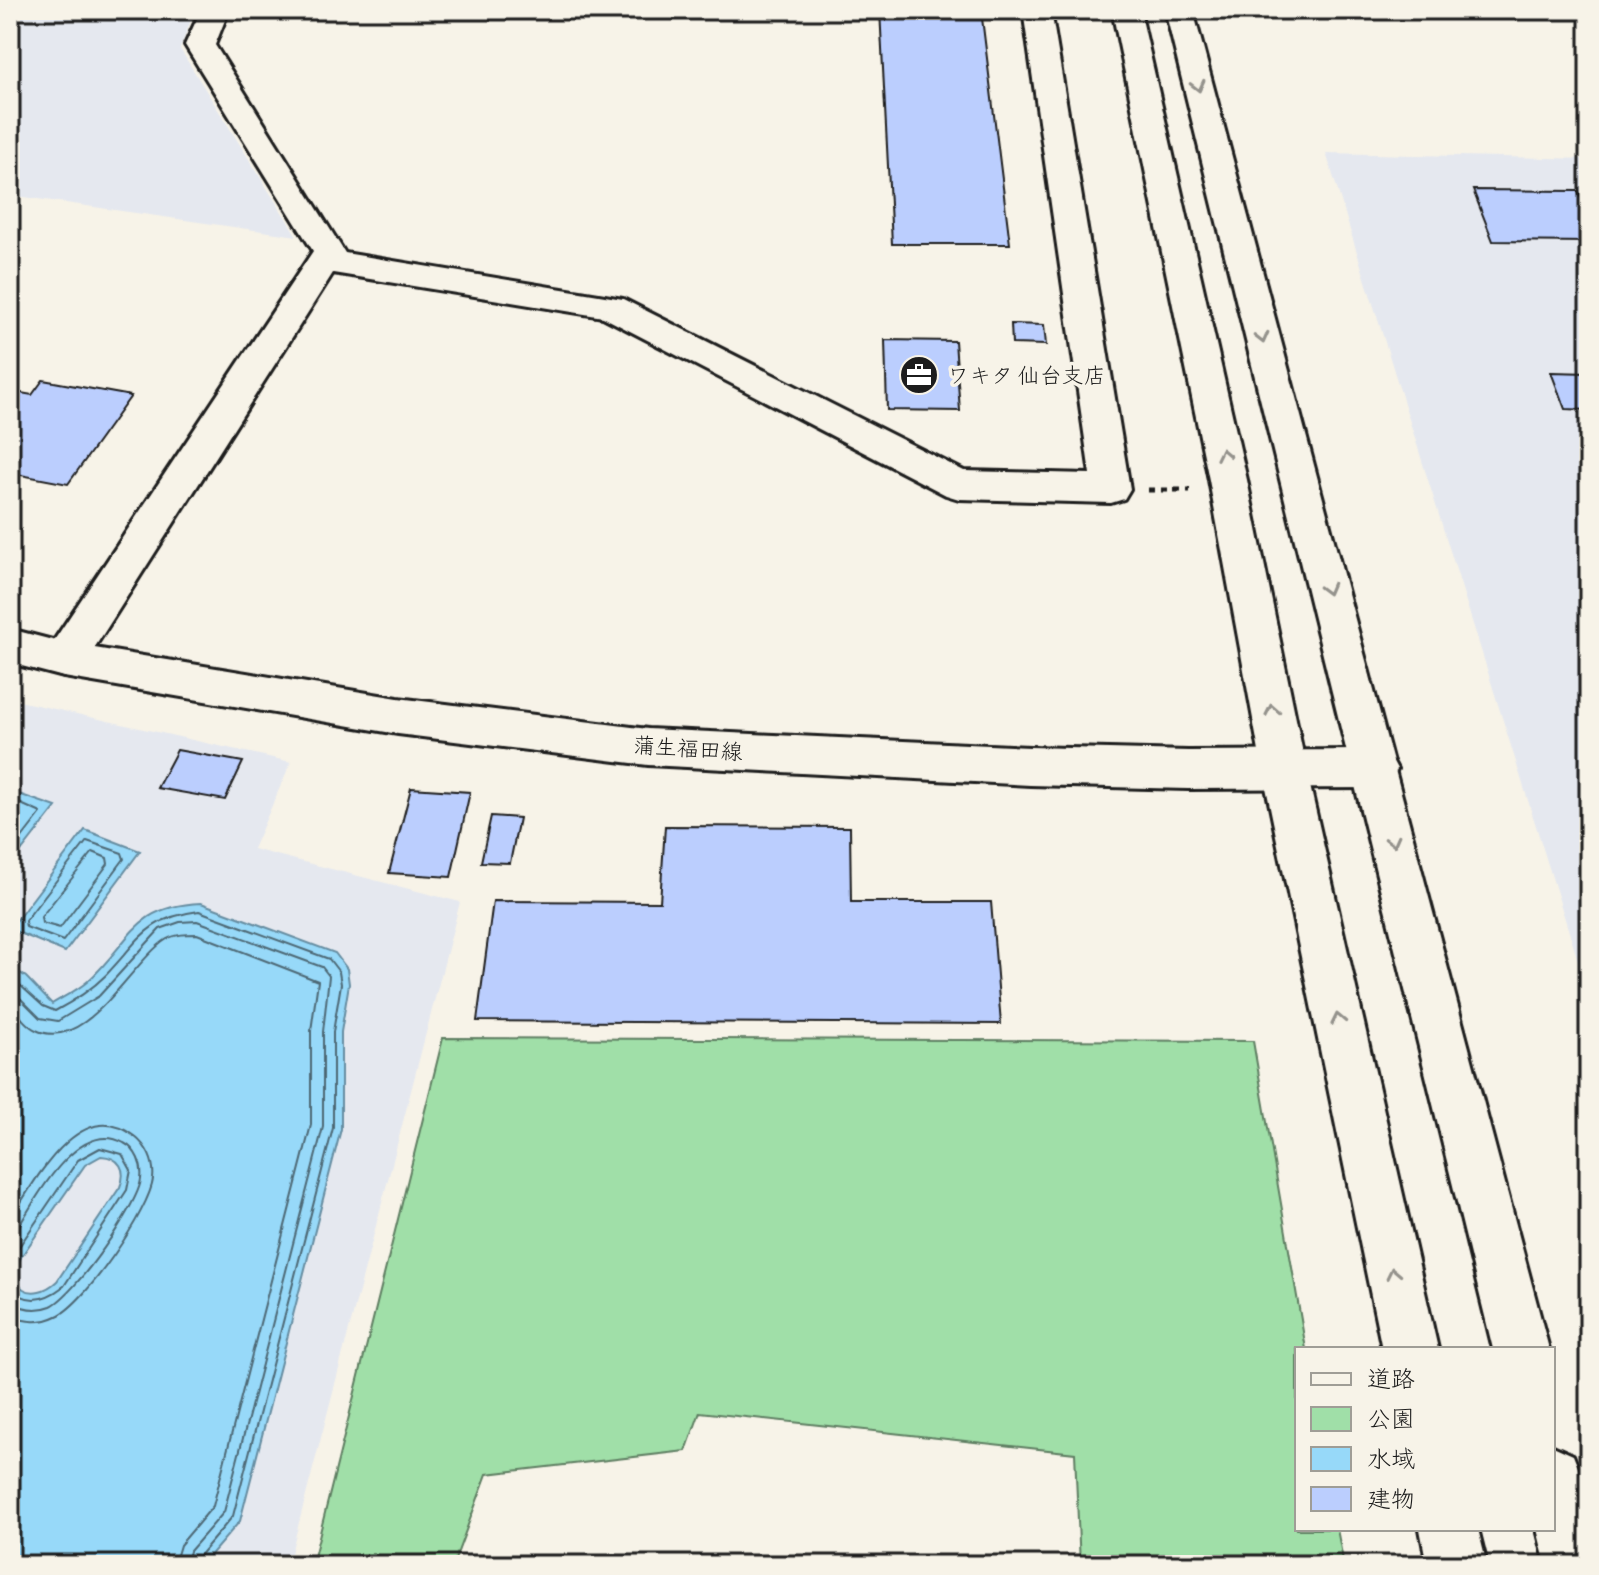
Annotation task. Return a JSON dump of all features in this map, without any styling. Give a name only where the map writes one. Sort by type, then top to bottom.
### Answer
[{"type":"street","points":[[64,660],[330,251],[200,45],[215,10]]},
{"type":"street","points":[[326,261],[611,307],[959,485],[1111,489],[1037,10]]},
{"type":"street","points":[[1126,10],[1228,480],[1284,768],[1410,1347]]},
{"type":"street","points":[[1179,10],[1520,1347]]},
{"type":"street","name":"蒲生福田線","points":[[10,646],[64,660],[398,716],[648,747],[1030,766],[1188,770],[1375,769]]},
{"type":"street","points":[[1555,1483],[1576,1565]]},
{"type":"street","points":[[1449,1531],[1457,1565]]},
{"type":"shaded area","points":[[10,10],[195,10],[180,49],[297,236],[10,195]]},
{"type":"shaded area","points":[[1326,153],[1589,159],[1589,996]]},
{"type":"shaded area","points":[[10,699],[291,762],[253,849],[460,902],[288,1565],[10,1565]]},
{"type":"green space","points":[[443,1038],[1253,1041],[1306,1347],[1295,1347],[1295,1531],[1337,1531],[1344,1565],[1080,1565],[1075,1453],[700,1412],[686,1451],[487,1474],[453,1565],[312,1565]]},
{"type":"water","points":[[10,791],[56,807],[10,866]]},
{"type":"water","points":[[85,830],[140,851],[65,952],[10,929]]},
{"type":"water","points":[[201,903],[335,953],[347,969],[349,984],[341,1032],[341,1129],[240,1521],[202,1565],[10,1565],[10,966],[26,977],[52,1004],[88,981],[147,918],[178,906]],"holes":[[[101,1156],[117,1162],[122,1170],[120,1187],[57,1281],[39,1291],[24,1289],[16,1277],[21,1257],[85,1165]]]},
{"type":"building","points":[[880,10],[981,10],[1010,244],[892,244]]},
{"type":"building","points":[[1473,190],[1578,191],[1589,215],[1589,242],[1493,241]]},
{"type":"building","points":[[1011,324],[1044,325],[1046,345],[1012,344]]},
{"type":"building","points":[[885,340],[955,341],[960,411],[887,410]]},
{"type":"building","points":[[1551,372],[1589,373],[1589,410],[1565,409]]},
{"type":"building","points":[[43,380],[131,396],[68,484],[10,473],[10,391],[32,395]]},
{"type":"building","points":[[177,750],[243,762],[225,800],[157,788]]},
{"type":"building","points":[[411,788],[470,792],[451,877],[389,873]]},
{"type":"building","points":[[491,816],[519,818],[510,863],[481,862]]},
{"type":"building","points":[[665,826],[850,827],[851,902],[991,902],[1001,1024],[477,1021],[493,901],[660,902]]},
{"type":"place","name":"ワキタ 仙台支店","points":[[919,375]]}]
